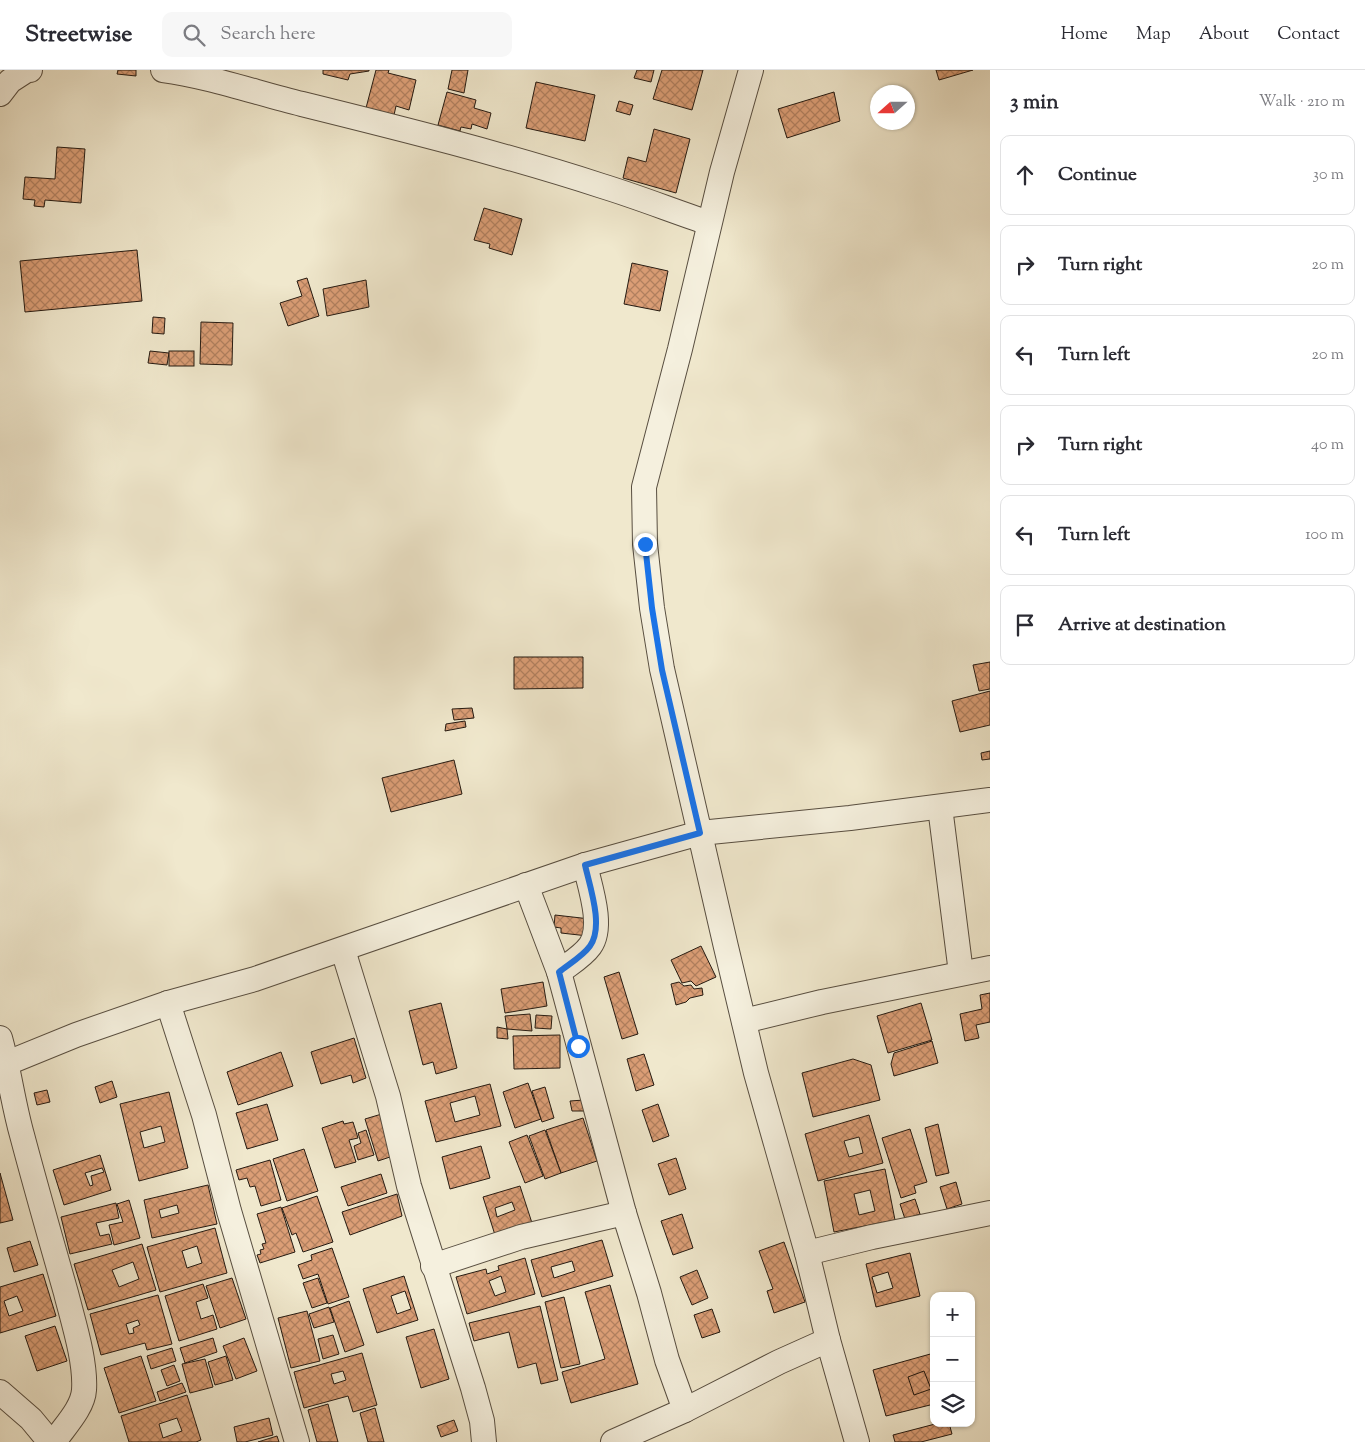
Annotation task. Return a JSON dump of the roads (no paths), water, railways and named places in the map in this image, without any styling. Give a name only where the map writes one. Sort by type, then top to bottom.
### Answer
[{"type":"street","points":[[0,94],[10,81],[30,70]]},
{"type":"street","points":[[163,70],[193,76],[479,150],[602,186],[709,223]]},
{"type":"street","points":[[751,70],[722,172],[680,349],[644,487],[645,544],[652,608],[662,670],[756,1073],[807,1253],[828,1340],[857,1442]]},
{"type":"street","points":[[4,1065],[76,1035],[168,1003],[255,979],[343,950],[585,865],[700,833],[850,818],[990,800]]},
{"type":"street","points":[[940,807],[961,973]]},
{"type":"street","points":[[559,972],[591,945],[596,929],[595,911],[585,865]]},
{"type":"street","points":[[526,885],[559,972],[624,1213],[685,1410]]},
{"type":"street","points":[[343,950],[388,1096],[407,1179],[473,1388],[482,1421],[484,1442]]},
{"type":"street","points":[[744,1021],[822,1002],[990,968]]},
{"type":"street","points":[[168,1003],[204,1115],[229,1211],[297,1442]]},
{"type":"street","points":[[0,1038],[4,1065],[71,1314],[82,1366],[84,1392],[77,1411],[54,1442]]},
{"type":"street","points":[[433,1266],[521,1237],[624,1213]]},
{"type":"street","points":[[807,1253],[872,1237],[990,1213]]},
{"type":"street","points":[[613,1442],[685,1410],[779,1362],[828,1340]]},
{"type":"street","points":[[0,1392],[31,1419],[50,1442]]}]
